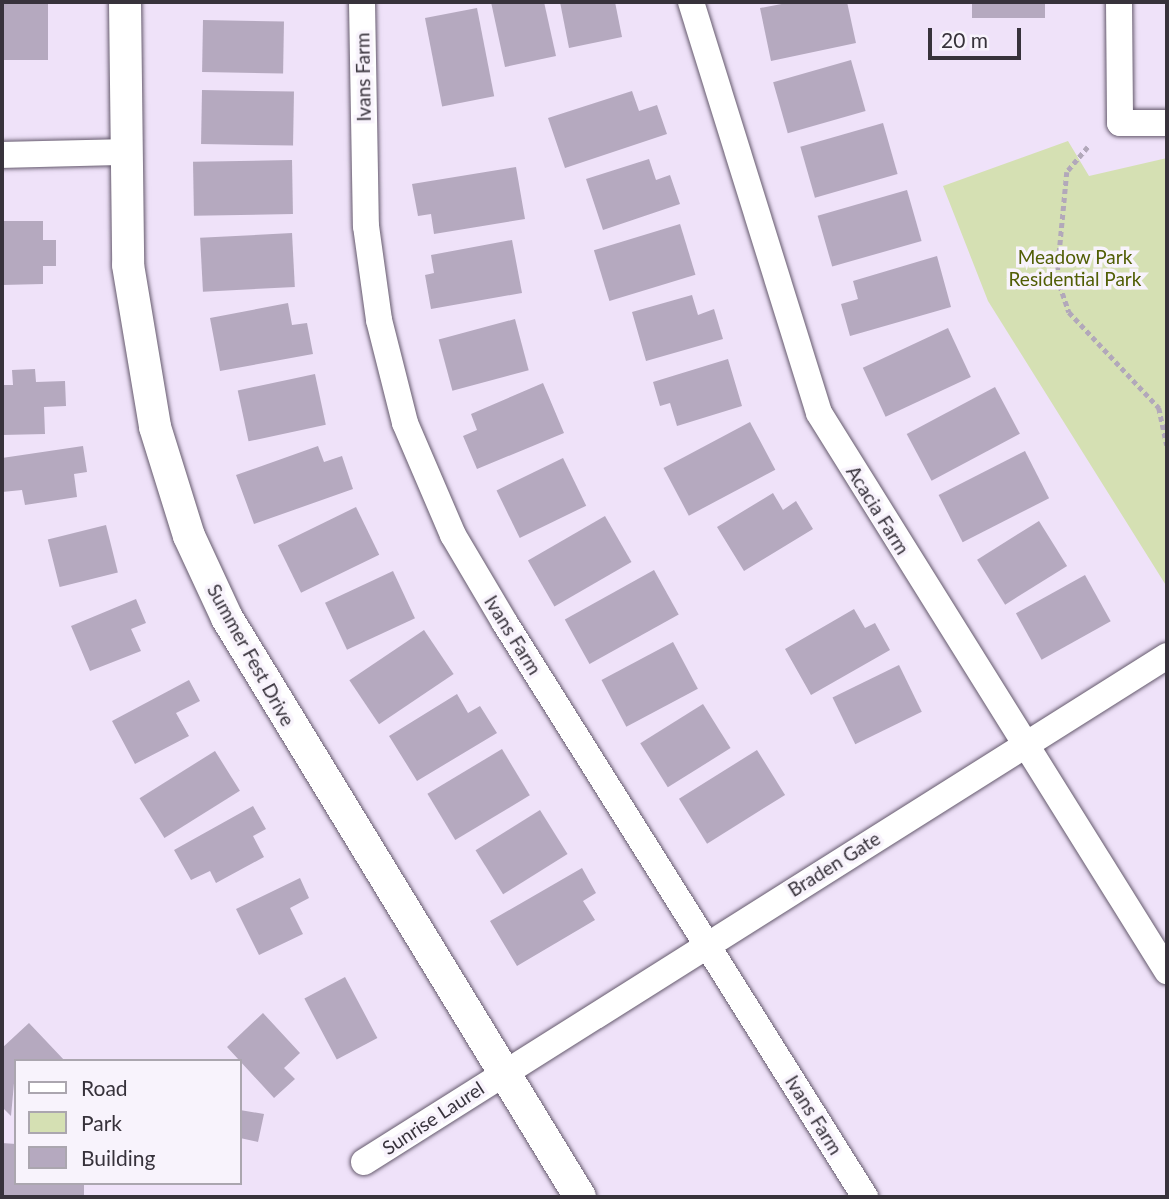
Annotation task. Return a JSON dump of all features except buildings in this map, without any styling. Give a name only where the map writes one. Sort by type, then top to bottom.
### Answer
[{"type":"street","name":"Summer Fest Drive","points":[[125,2],[128,265],[155,428],[188,536],[234,631],[580,1197]]},
{"type":"street","name":"Ivans Farm","points":[[362,2],[366,226],[379,320],[405,423],[453,535],[865,1197]]},
{"type":"street","name":"Acacia Farm","points":[[691,2],[819,413],[1024,746],[1167,971]]},
{"type":"street","points":[[1119,2],[1120,123],[1167,123]]},
{"type":"street","points":[[2,155],[127,152]]},
{"type":"street","name":"Braden Gate","points":[[502,1073],[1167,656]]},
{"type":"street","name":"Sunrise Laurel","points":[[364,1162],[502,1073]]},
{"type":"path","points":[[1088,147],[1067,172],[1057,276],[1069,312],[1158,408],[1167,445]]},
{"type":"green space","name":"Meadow Park Residential Park","points":[[1068,141],[1089,176],[1167,158],[1167,587],[988,301],[943,186]]}]
